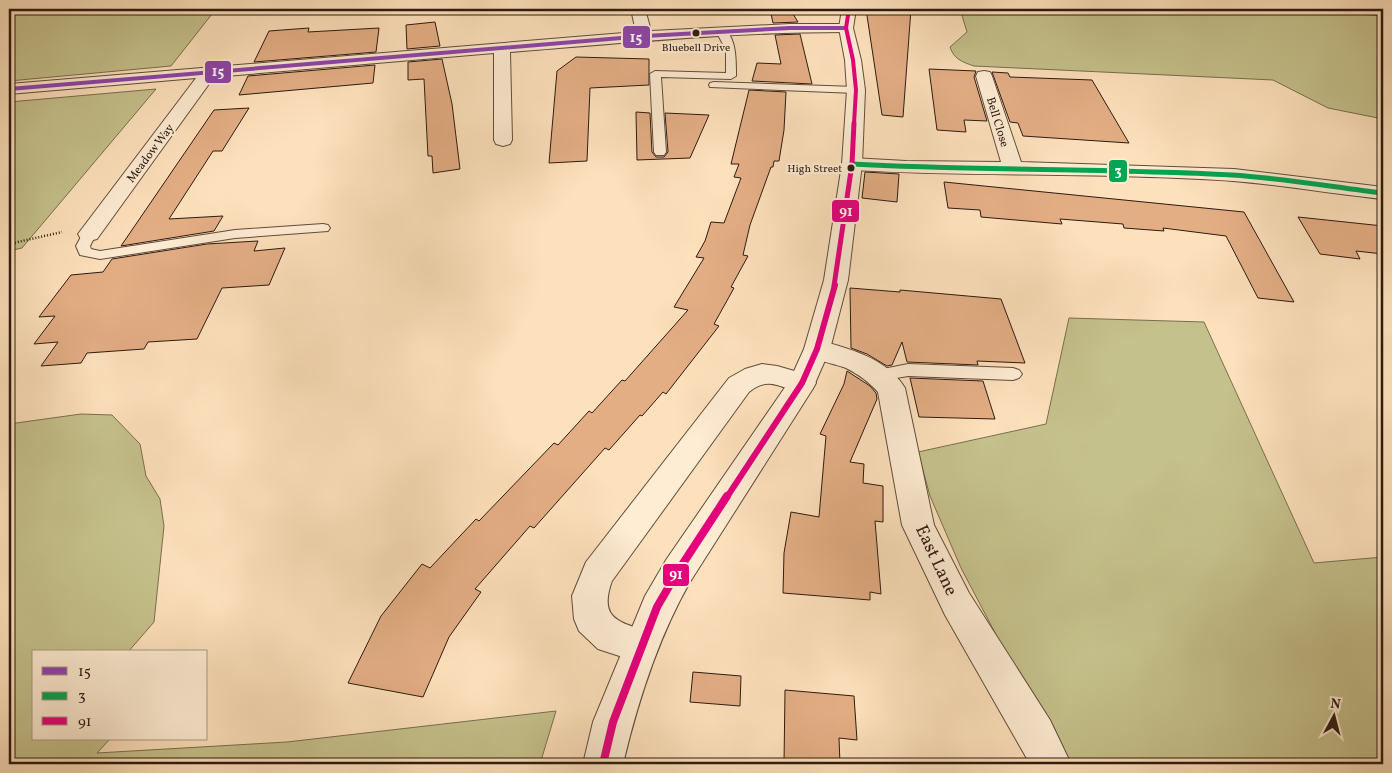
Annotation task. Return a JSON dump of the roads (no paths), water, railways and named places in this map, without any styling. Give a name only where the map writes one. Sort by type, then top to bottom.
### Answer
[{"type":"street","points":[[638,9],[645,36]]},
{"type":"street","points":[[603,764],[613,722],[657,607],[678,571],[802,383],[817,349],[836,280],[852,164],[856,90],[853,60],[846,28],[849,9]]},
{"type":"street","points":[[1346,9],[1383,11]]},
{"type":"street","points":[[9,89],[502,46],[721,31],[846,28]]},
{"type":"street","points":[[502,46],[503,140]]},
{"type":"street","name":"Meadow Way","points":[[92,230],[210,72]]},
{"type":"street","name":"Bell Close","points":[[984,76],[1012,167]]},
{"type":"street","points":[[852,164],[906,167],[1012,167],[1234,175],[1383,193]]},
{"type":"street","name":"East Lane","points":[[817,349],[849,358],[879,375],[891,388],[918,525],[957,604],[1036,734],[1051,764]]},
{"type":"street","points":[[641,646],[611,637],[592,619],[589,596],[598,573],[739,385],[748,376],[766,373],[802,383]]},
{"type":"lane","points":[[660,152],[655,74],[731,76],[731,50],[721,31]]},
{"type":"lane","points":[[666,83],[856,90]]},
{"type":"lane","points":[[92,230],[83,246],[85,252],[100,254],[234,234],[323,228]]},
{"type":"lane","points":[[879,375],[908,370],[1013,374]]},
{"type":"place","name":"Bluebell Drive","points":[[696,33]]},
{"type":"place","name":"High Street","points":[[851,168]]}]
